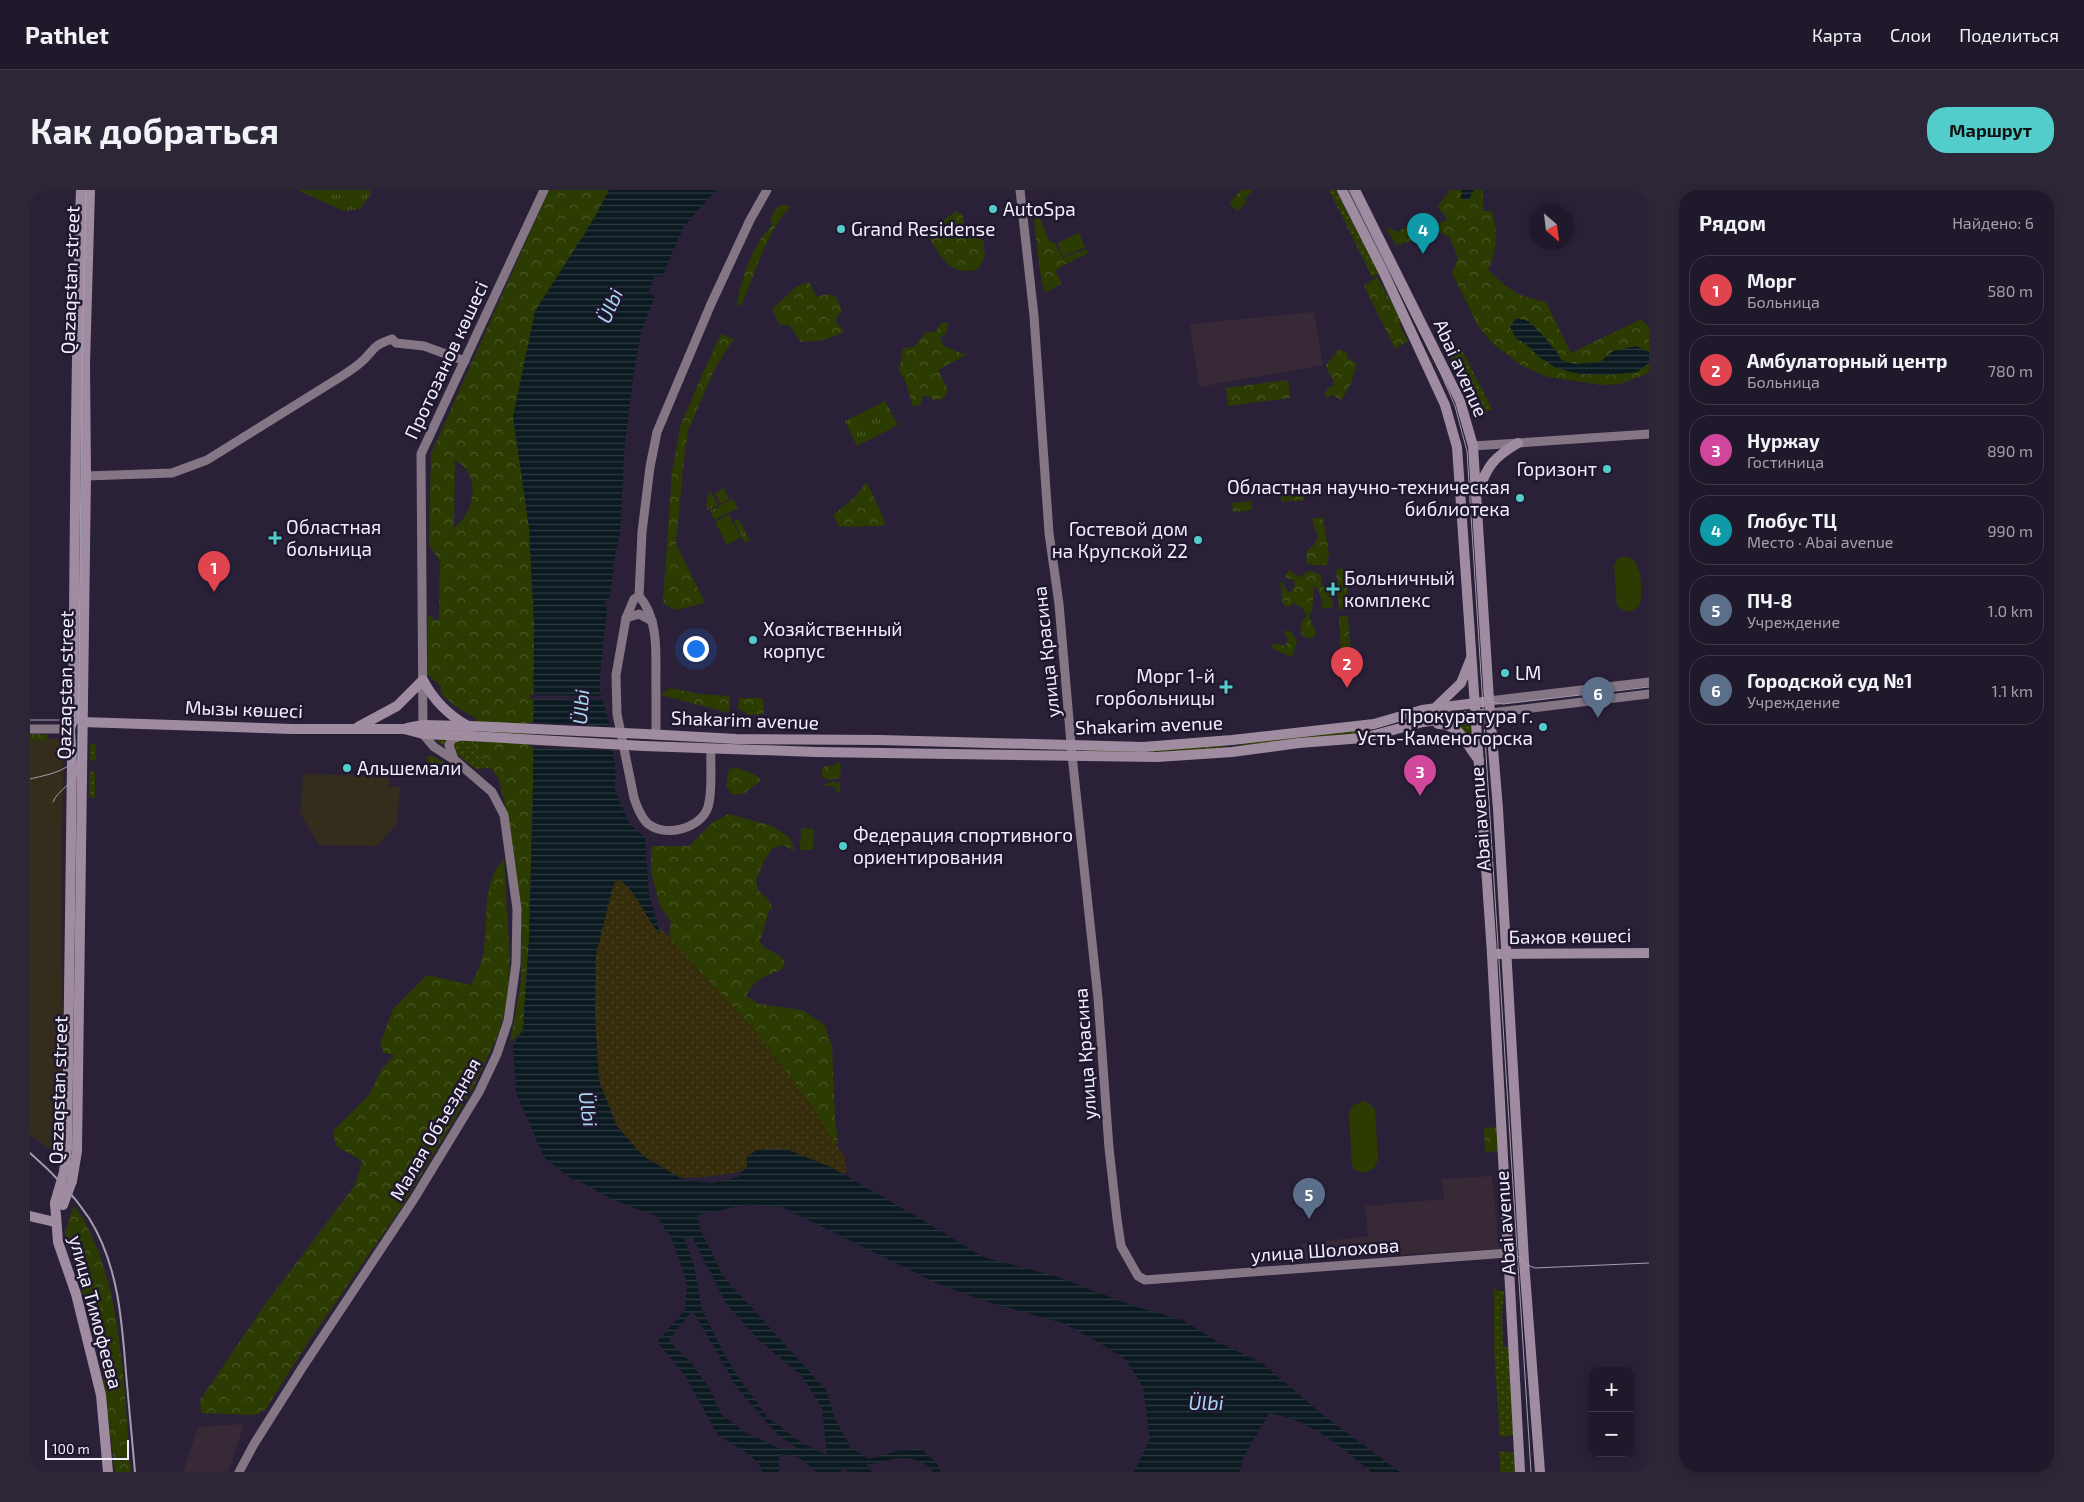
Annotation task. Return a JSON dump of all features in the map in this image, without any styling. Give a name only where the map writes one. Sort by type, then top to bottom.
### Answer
[{"type":"main road","name":"Qazaqstan street","points":[[81,190],[85,224]]},
{"type":"main road","name":"Qazaqstan street","points":[[76,812],[70,729],[73,720],[79,618],[85,224],[90,190]]},
{"type":"main road","name":"Abai avenue","points":[[1342,190],[1383,271],[1445,405],[1457,447],[1477,714],[1492,954],[1520,1472]]},
{"type":"main road","name":"Abai avenue","points":[[1355,190],[1460,401],[1473,446],[1489,701],[1498,810],[1524,1252],[1540,1472]]},
{"type":"main road","points":[[1476,498],[1484,475],[1491,463],[1502,453],[1518,444]]},
{"type":"main road","points":[[1457,447],[1473,446]]},
{"type":"main road","name":"Qazaqstan street","points":[[59,1204],[67,1149],[76,812],[82,738],[79,618]]},
{"type":"main road","points":[[1435,708],[1461,683],[1472,654]]},
{"type":"main road","points":[[355,728],[397,706],[423,680],[432,696],[467,731]]},
{"type":"main road","name":"Shakarim avenue","points":[[467,731],[644,746],[736,750],[905,754],[1071,750],[1144,747],[1232,740],[1374,724],[1422,710],[1489,701]]},
{"type":"main road","points":[[82,705],[88,715],[98,722],[89,728],[82,738]]},
{"type":"main road","name":"Shakarim avenue","points":[[467,731],[651,734],[736,739],[905,740],[1157,757],[1232,752],[1377,735],[1427,722],[1490,713]]},
{"type":"main road","points":[[70,729],[82,722]]},
{"type":"main road","name":"Мызы көшесі","points":[[82,722],[292,729],[355,728],[467,731]]},
{"type":"main road","points":[[1427,722],[1454,727],[1479,760]]},
{"type":"main road","points":[[1374,724],[1377,735]]},
{"type":"main road","points":[[828,752],[829,740]]},
{"type":"main road","points":[[905,740],[905,754]]},
{"type":"main road","points":[[1232,740],[1232,752]]},
{"type":"main road","name":"Qazaqstan street","points":[[59,1204],[72,1181],[77,1151],[75,892]]},
{"type":"main road","name":"Бажов көшесі","points":[[1492,954],[1649,953]]},
{"type":"main road","name":"улица Тимофеева","points":[[59,1204],[55,1222],[58,1242],[76,1294],[101,1395],[108,1472]]},
{"type":"main road","points":[[30,1216],[55,1222]]},
{"type":"street","name":"Протозанов көшесі","points":[[423,729],[421,454],[544,190]]},
{"type":"street","points":[[651,734],[656,663],[652,621],[645,603],[639,596],[642,532],[657,432],[710,304],[750,220],[767,190]]},
{"type":"street","name":"улица Красина","points":[[1020,190],[1034,318],[1049,533],[1059,604],[1071,750],[1098,998],[1109,1148],[1117,1219],[1121,1246],[1138,1276],[1145,1280]]},
{"type":"street","points":[[81,476],[172,473],[207,460],[342,376],[361,363],[370,350],[381,342],[392,339],[396,343],[424,346],[465,361]]},
{"type":"street","points":[[1473,446],[1649,434]]},
{"type":"street","points":[[639,596],[630,604],[626,618],[616,675],[616,701],[634,798],[638,811],[646,822],[661,829],[674,830],[688,827],[701,819],[708,807],[711,749]]},
{"type":"street","points":[[626,618],[639,614],[652,621]]},
{"type":"street","name":"Shakarim avenue","points":[[1489,701],[1649,682]]},
{"type":"street","name":"Shakarim avenue","points":[[1490,713],[1649,694]]},
{"type":"street","points":[[30,729],[70,729]]},
{"type":"street","name":"Малая Объездная","points":[[239,1472],[254,1444],[302,1368],[414,1198],[474,1101],[503,1038],[508,1021],[516,964],[517,909],[504,815],[492,792],[434,746],[423,729]]},
{"type":"street","points":[[454,760],[449,745],[452,739],[467,731]]},
{"type":"street","points":[[736,739],[736,750]]},
{"type":"street","name":"улица Шолохова","points":[[1145,1280],[1508,1253]]},
{"type":"shaded area","points":[[1314,312],[1323,365],[1199,387],[1190,324]]},
{"type":"shaded area","points":[[30,739],[64,739],[61,871],[63,1055],[59,1155],[30,1135]]},
{"type":"shaded area","name":"Альшемали","points":[[303,774],[389,776],[389,787],[406,787],[400,788],[397,823],[377,846],[319,845],[300,813]]},
{"type":"shaded area","points":[[1492,1176],[1499,1249],[1303,1260],[1301,1244],[1368,1236],[1365,1206],[1444,1199],[1442,1179]]},
{"type":"shaded area","points":[[244,1424],[228,1472],[183,1472],[198,1427]]},
{"type":"green space","points":[[297,190],[370,190],[370,195],[360,209],[344,211]]},
{"type":"green space","points":[[549,190],[609,190],[595,217],[514,417],[529,527],[534,623],[533,789],[529,938],[523,1030],[510,1042],[521,983],[521,905],[510,828],[499,779],[474,747],[476,718],[455,706],[441,694],[440,685],[427,674],[428,615],[435,620],[439,620],[440,561],[429,545],[431,454]],"holes":[[[455,460],[464,466],[472,484],[471,504],[467,513],[454,528]]]},
{"type":"green space","points":[[1241,190],[1254,190],[1246,197],[1245,204],[1237,211],[1229,203]]},
{"type":"green space","points":[[1329,190],[1336,190],[1379,274],[1372,277]]},
{"type":"green space","points":[[1450,190],[1483,190],[1483,211],[1492,211],[1496,234],[1495,249],[1488,270],[1502,283],[1520,295],[1546,302],[1571,353],[1641,319],[1649,327],[1649,373],[1620,384],[1602,385],[1548,377],[1522,366],[1492,343],[1478,326],[1452,273],[1458,258],[1450,238],[1435,229],[1439,223],[1447,221],[1438,206]]},
{"type":"green space","points":[[784,204],[791,207],[777,224],[770,237],[742,304],[739,306],[737,304],[741,284],[749,262],[759,241],[772,226],[770,219],[777,208]]},
{"type":"green space","points":[[957,211],[963,216],[964,226],[983,241],[985,256],[978,269],[968,271],[953,268],[942,258],[928,236],[933,227]]},
{"type":"green space","points":[[1429,213],[1431,218],[1426,226],[1428,231],[1412,241],[1396,245],[1387,230],[1390,228],[1397,232]]},
{"type":"green space","points":[[1036,217],[1041,220],[1048,240],[1055,244],[1063,258],[1086,249],[1088,253],[1060,267],[1055,272],[1062,283],[1045,293],[1041,279],[1034,221]]},
{"type":"green space","points":[[1079,233],[1085,247],[1063,257],[1057,243]]},
{"type":"green space","points":[[1375,278],[1378,278],[1402,322],[1399,324]]},
{"type":"green space","points":[[1375,278],[1408,341],[1395,349],[1364,286]]},
{"type":"green space","points":[[809,282],[817,297],[827,294],[836,297],[842,310],[835,320],[844,332],[824,340],[801,342],[789,325],[780,325],[772,309],[796,287]]},
{"type":"green space","points":[[942,322],[948,323],[946,333],[940,338],[944,346],[966,355],[938,370],[948,390],[944,398],[934,400],[928,396],[923,396],[920,405],[913,407],[905,380],[899,372],[903,348],[914,347],[926,332],[935,332]]},
{"type":"green space","points":[[721,334],[734,339],[715,368],[688,431],[676,544],[705,603],[677,610],[663,604],[672,471],[680,427]]},
{"type":"green space","points":[[1460,346],[1492,409],[1480,416],[1449,355],[1453,349]]},
{"type":"green space","points":[[1339,349],[1347,353],[1347,358],[1357,364],[1351,384],[1341,400],[1333,395],[1325,398],[1327,389],[1334,385],[1326,365]]},
{"type":"green space","points":[[1288,380],[1290,398],[1228,406],[1226,388]]},
{"type":"green space","points":[[885,401],[898,425],[857,446],[845,421]]},
{"type":"green space","points":[[867,482],[885,522],[883,526],[839,527],[833,515],[853,499]]},
{"type":"green space","points":[[724,488],[729,499],[720,504],[715,493]]},
{"type":"green space","points":[[710,490],[718,505],[708,510],[706,505]]},
{"type":"green space","points":[[1304,493],[1304,500],[1281,502],[1281,496]]},
{"type":"green space","points":[[733,499],[738,508],[715,520],[710,511],[718,507],[720,511],[718,506]]},
{"type":"green space","points":[[1251,501],[1252,510],[1233,512],[1232,503]]},
{"type":"green space","points":[[729,515],[741,537],[727,545],[715,522]]},
{"type":"green space","points":[[1323,517],[1329,554],[1327,565],[1311,565],[1306,563],[1307,551],[1317,539],[1312,519]]},
{"type":"green space","points":[[739,519],[750,541],[745,543],[734,521]]},
{"type":"green space","points":[[1623,556],[1633,559],[1639,570],[1641,581],[1640,605],[1631,612],[1617,606],[1614,566],[1616,561]]},
{"type":"green space","points":[[1352,568],[1352,581],[1347,582],[1349,609],[1339,609],[1336,569]]},
{"type":"green space","points":[[1289,570],[1301,578],[1305,572],[1312,571],[1321,575],[1322,587],[1330,586],[1333,607],[1324,609],[1321,607],[1323,602],[1316,586],[1314,587],[1312,612],[1309,614],[1316,635],[1312,638],[1307,638],[1301,634],[1301,622],[1307,616],[1303,609],[1294,603],[1288,607],[1283,605],[1280,582],[1282,582],[1288,592],[1291,592],[1295,585],[1294,580],[1286,578],[1285,575]]},
{"type":"green space","points":[[1339,616],[1348,616],[1351,656],[1341,656]]},
{"type":"green space","points":[[1284,631],[1291,631],[1297,641],[1292,657],[1271,648],[1274,643],[1285,646],[1288,641]]},
{"type":"green space","points":[[670,688],[700,694],[730,696],[729,713],[661,695]]},
{"type":"green space","points":[[739,698],[763,698],[764,714],[749,715],[738,708]]},
{"type":"green space","points":[[1471,719],[1473,746],[1447,722]]},
{"type":"green space","points":[[1370,729],[1371,732],[1242,746],[1241,743]]},
{"type":"green space","points":[[30,734],[47,735],[48,741],[30,740]]},
{"type":"green space","points":[[439,738],[473,741],[474,747],[490,768],[476,769],[438,742]]},
{"type":"green space","points":[[90,744],[96,744],[96,761],[89,760]]},
{"type":"green space","points":[[1225,745],[1225,747],[1166,753],[1086,752],[1086,749]]},
{"type":"green space","points":[[431,755],[447,764],[448,767],[438,773],[427,773],[428,757]]},
{"type":"green space","points":[[838,762],[841,765],[840,778],[829,780],[822,777],[822,770],[825,766],[832,766]]},
{"type":"green space","points":[[737,768],[754,774],[761,780],[745,793],[733,795],[726,786],[729,769]]},
{"type":"green space","points":[[89,770],[95,773],[95,798],[89,797]]},
{"type":"green space","points":[[832,782],[840,783],[840,792],[836,792],[835,787],[822,785]]},
{"type":"green space","points":[[729,814],[772,826],[790,838],[795,851],[783,845],[773,848],[764,861],[756,881],[758,890],[767,898],[773,908],[769,911],[760,941],[764,947],[778,955],[785,962],[781,970],[765,976],[756,982],[746,996],[759,1004],[802,1010],[824,1024],[832,1046],[835,1119],[838,1143],[818,1153],[669,938],[671,922],[660,906],[651,872],[651,846],[689,846],[713,822]]},
{"type":"green space","points":[[801,828],[814,829],[813,850],[800,850]]},
{"type":"green space","points":[[504,859],[510,964],[506,1006],[499,1033],[472,1090],[401,1208],[309,1341],[265,1410],[254,1415],[201,1413],[200,1400],[264,1306],[355,1185],[362,1161],[336,1146],[333,1131],[369,1095],[381,1070],[395,1055],[384,1053],[380,1044],[393,1009],[427,975],[471,985],[481,963],[484,950],[486,909],[491,882],[496,870]]},
{"type":"green space","points":[[1364,1101],[1375,1110],[1378,1160],[1374,1168],[1365,1173],[1355,1170],[1352,1165],[1349,1114],[1352,1106]]},
{"type":"green space","points":[[1499,1127],[1500,1151],[1485,1152],[1484,1128]]},
{"type":"green space","points":[[74,1205],[90,1233],[103,1265],[112,1298],[123,1370],[131,1472],[115,1472],[100,1354],[65,1233]]},
{"type":"green space","points":[[1494,1289],[1504,1292],[1502,1315],[1503,1346],[1509,1348],[1514,1435],[1500,1437],[1494,1351]]},
{"type":"green space","points":[[1499,1451],[1514,1453],[1515,1472],[1500,1472]]},
{"type":"sand","points":[[605,835],[655,922],[753,1028],[809,1101],[845,1158],[847,1172],[839,1173],[762,1161],[736,1173],[703,1177],[672,1178],[645,1172],[589,1112],[594,861]]},
{"type":"water","name":"Ülbi","points":[[609,190],[716,190],[684,226],[662,277],[655,275],[648,293],[655,296],[641,332],[633,378],[625,443],[620,533],[615,555],[610,597],[605,602],[607,612],[600,674],[600,691],[610,726],[616,777],[614,788],[630,825],[645,837],[649,895],[660,932],[660,934],[635,896],[617,879],[613,886],[596,955],[595,1013],[599,1081],[617,1126],[643,1156],[684,1180],[712,1183],[738,1177],[747,1167],[747,1157],[756,1150],[786,1149],[831,1167],[983,1257],[1055,1276],[1134,1306],[1182,1320],[1220,1343],[1262,1363],[1322,1414],[1400,1472],[1371,1472],[1324,1435],[1297,1421],[1269,1413],[1243,1458],[1240,1472],[1134,1472],[1150,1439],[1143,1387],[1125,1359],[1063,1323],[994,1304],[938,1284],[782,1207],[746,1205],[697,1215],[701,1231],[723,1276],[827,1391],[835,1419],[851,1448],[869,1459],[897,1451],[920,1448],[937,1463],[941,1472],[933,1472],[926,1464],[904,1458],[866,1464],[872,1472],[850,1472],[840,1467],[842,1472],[817,1472],[798,1457],[779,1454],[779,1472],[763,1472],[751,1456],[718,1435],[684,1374],[657,1342],[685,1310],[687,1284],[671,1237],[656,1216],[611,1199],[581,1182],[573,1180],[544,1157],[516,1092],[513,1045],[523,1030],[529,938],[533,789],[534,623],[529,527],[513,417],[535,311],[595,217]],"holes":[[[684,1237],[693,1238],[727,1305],[761,1342],[801,1375],[822,1408],[827,1455],[804,1444],[768,1418],[732,1368],[702,1310],[694,1266]],[[693,1311],[737,1388],[778,1435],[798,1449],[781,1449],[746,1433],[722,1415],[709,1388],[692,1364],[669,1341]]]},
{"type":"water","points":[[1461,190],[1474,190],[1469,200],[1461,199]]},
{"type":"water","points":[[1516,318],[1528,321],[1539,331],[1557,352],[1561,360],[1575,364],[1600,362],[1613,351],[1636,346],[1649,352],[1649,363],[1637,372],[1608,375],[1579,374],[1556,368],[1516,338],[1510,327]]},
{"type":"pier","points":[[530,695],[604,696],[605,700],[530,699]]},
{"type":"pier","points":[[530,722],[612,726],[615,751],[530,747]]},
{"type":"tram line","points":[[53,802],[55,797],[74,779],[78,769],[82,365],[86,190]]},
{"type":"tram line","points":[[1349,190],[1441,374],[1455,406],[1467,451],[1531,1472]]},
{"type":"tram line","points":[[1484,691],[1491,702],[1503,704],[1649,687]]},
{"type":"tram line","points":[[30,720],[66,720],[74,716],[77,710]]},
{"type":"tram line","points":[[30,779],[51,774],[65,768],[71,764],[77,752]]},
{"type":"tram line","points":[[1518,1256],[1525,1264],[1535,1268],[1649,1263]]},
{"type":"railway","points":[[30,1153],[62,1184],[83,1209],[99,1236],[106,1254],[117,1293],[123,1333],[135,1472]]},
{"type":"place","name":"AutoSpa","points":[[993,209]]},
{"type":"place","name":"Grand Residense","points":[[841,229]]},
{"type":"place","name":"Глобус ТЦ","points":[[1423,254]]},
{"type":"place","name":"Горизонт","points":[[1607,469]]},
{"type":"place","name":"Областная научно-техническая библиотека","points":[[1520,498]]},
{"type":"place","name":"Областная больница","points":[[275,538]]},
{"type":"place","name":"Гостевой дом на Крупской 22","points":[[1198,540]]},
{"type":"place","name":"Больничный комплекс","points":[[1333,589]]},
{"type":"place","name":"Морг","points":[[214,592]]},
{"type":"place","name":"Хозяйственный корпус","points":[[753,640]]},
{"type":"place","name":"LM","points":[[1505,673]]},
{"type":"place","name":"Морг 1-й горбольницы","points":[[1226,687]]},
{"type":"place","name":"Амбулаторный центр","points":[[1347,688]]},
{"type":"place","name":"Городской суд №1","points":[[1598,718]]},
{"type":"place","name":"Прокуратура г. Усть-Каменогорска","points":[[1543,727]]},
{"type":"place","name":"Альшемали","points":[[347,768]]},
{"type":"place","name":"Нуржау","points":[[1420,796]]},
{"type":"place","name":"Федерация спортивного ориентирования","points":[[843,846]]},
{"type":"place","name":"ПЧ-8","points":[[1309,1219]]}]
